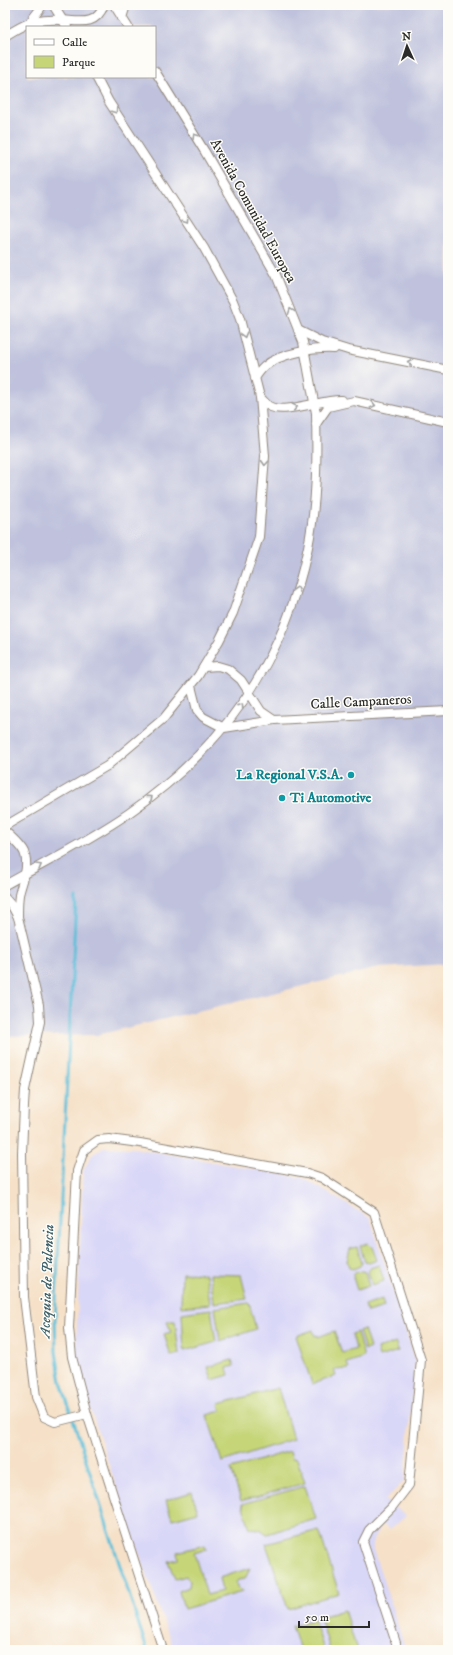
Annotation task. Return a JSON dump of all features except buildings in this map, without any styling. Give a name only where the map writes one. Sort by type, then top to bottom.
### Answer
[{"type":"street","points":[[29,23],[43,5]]},
{"type":"street","points":[[53,5],[65,24]]},
{"type":"street","points":[[5,36],[29,23],[50,20],[65,24],[94,19],[98,16],[104,5]]},
{"type":"street","points":[[114,5],[127,26]]},
{"type":"street","points":[[122,18],[126,5]]},
{"type":"street","name":"Avenida Comunidad Europea","points":[[5,885],[102,830],[146,801],[182,772],[224,728],[250,693],[286,625],[308,547],[314,509],[317,472],[314,403],[305,351],[276,275],[205,152],[156,73]]},
{"type":"street","points":[[5,826],[107,766],[164,718],[191,686],[204,667],[232,613],[259,537],[265,456],[260,397],[240,319],[233,301],[204,248],[109,102],[97,78]]},
{"type":"street","points":[[298,330],[322,342],[348,350],[448,370]]},
{"type":"street","points":[[255,378],[266,365],[280,358],[321,348],[348,350]]},
{"type":"street","points":[[260,397],[268,406],[278,409],[287,409],[332,400],[354,401],[448,422]]},
{"type":"street","points":[[316,424],[328,407],[354,401]]},
{"type":"street","points":[[204,667],[218,666],[228,669],[241,680],[261,711],[274,720]]},
{"type":"street","points":[[191,686],[197,710],[203,717],[224,728]]},
{"type":"street","name":"Calle Campaneros","points":[[224,728],[274,720],[448,711]]},
{"type":"street","points":[[5,831],[24,852],[25,873],[19,896],[18,918]]},
{"type":"street","points":[[5,898],[12,906],[18,918],[39,1005],[40,1022],[24,1106],[22,1153],[24,1297],[36,1397],[44,1417],[55,1422],[83,1415]]},
{"type":"street","points":[[163,1650],[83,1415],[72,1357],[69,1328],[77,1171],[84,1150],[98,1140],[109,1139],[140,1143],[307,1173],[322,1178],[374,1212],[421,1360],[409,1485],[392,1507],[369,1530],[363,1542],[396,1643]]},
{"type":"shaded area","points":[[5,5],[448,5],[448,964],[378,968],[97,1035],[5,1036]]},
{"type":"shaded area","points":[[103,1147],[134,1148],[303,1178],[370,1218],[415,1359],[405,1480],[385,1500],[406,1516],[390,1529],[382,1524],[373,1540],[373,1549],[406,1650],[174,1650],[129,1525],[88,1401],[76,1353],[83,1171],[92,1155]]},
{"type":"green space","points":[[368,1243],[372,1247],[377,1260],[369,1263],[365,1262],[360,1246]]},
{"type":"green space","points":[[357,1247],[362,1263],[360,1266],[353,1269],[349,1267],[347,1261],[350,1249]]},
{"type":"green space","points":[[379,1265],[384,1281],[372,1285],[368,1271],[370,1268]]},
{"type":"green space","points":[[362,1271],[365,1272],[369,1286],[357,1290],[353,1277],[354,1273]]},
{"type":"green space","points":[[182,1273],[206,1274],[210,1304],[181,1307]]},
{"type":"green space","points":[[210,1274],[241,1275],[247,1299],[214,1303]]},
{"type":"green space","points":[[382,1299],[384,1307],[367,1312],[365,1305]]},
{"type":"green space","points":[[249,1303],[256,1329],[220,1341],[215,1308]]},
{"type":"green space","points":[[211,1309],[216,1342],[184,1351],[182,1313]]},
{"type":"green space","points":[[167,1321],[175,1321],[179,1354],[171,1356],[164,1334],[171,1332]]},
{"type":"green space","points":[[364,1329],[370,1348],[365,1350],[359,1331]]},
{"type":"green space","points":[[313,1330],[315,1336],[318,1335],[318,1337],[334,1331],[342,1353],[356,1349],[352,1334],[357,1332],[364,1357],[347,1363],[349,1369],[334,1370],[336,1376],[312,1384],[296,1336]]},
{"type":"green space","points":[[396,1343],[398,1351],[379,1357],[377,1349]]},
{"type":"green space","points":[[232,1360],[234,1366],[227,1368],[229,1375],[212,1380],[208,1367]]},
{"type":"green space","points":[[278,1388],[293,1439],[222,1462],[207,1415],[221,1411],[219,1404]]},
{"type":"green space","points":[[290,1451],[292,1458],[297,1459],[305,1483],[241,1501],[231,1469]]},
{"type":"green space","points":[[305,1486],[316,1519],[267,1534],[260,1529],[250,1528],[242,1504]]},
{"type":"green space","points":[[192,1492],[198,1512],[172,1519],[166,1500]]},
{"type":"green space","points":[[319,1530],[339,1593],[288,1609],[266,1544]]},
{"type":"green space","points":[[205,1545],[207,1549],[194,1553],[207,1595],[222,1591],[219,1578],[250,1568],[245,1579],[238,1580],[236,1583],[238,1589],[242,1592],[184,1609],[179,1591],[189,1587],[190,1581],[186,1576],[175,1579],[168,1561],[178,1559],[177,1552]]},
{"type":"green space","points":[[344,1610],[357,1650],[330,1650],[320,1617]]},
{"type":"green space","points":[[314,1619],[324,1650],[300,1650],[292,1626]]},
{"type":"waterway","name":"Acequia de Palencia","points":[[76,898],[55,1320],[56,1352],[61,1382],[147,1650]]},
{"type":"place","name":"La Regional V.S.A.","points":[[351,775]]},
{"type":"place","name":"Ti Automotive","points":[[282,798]]}]
